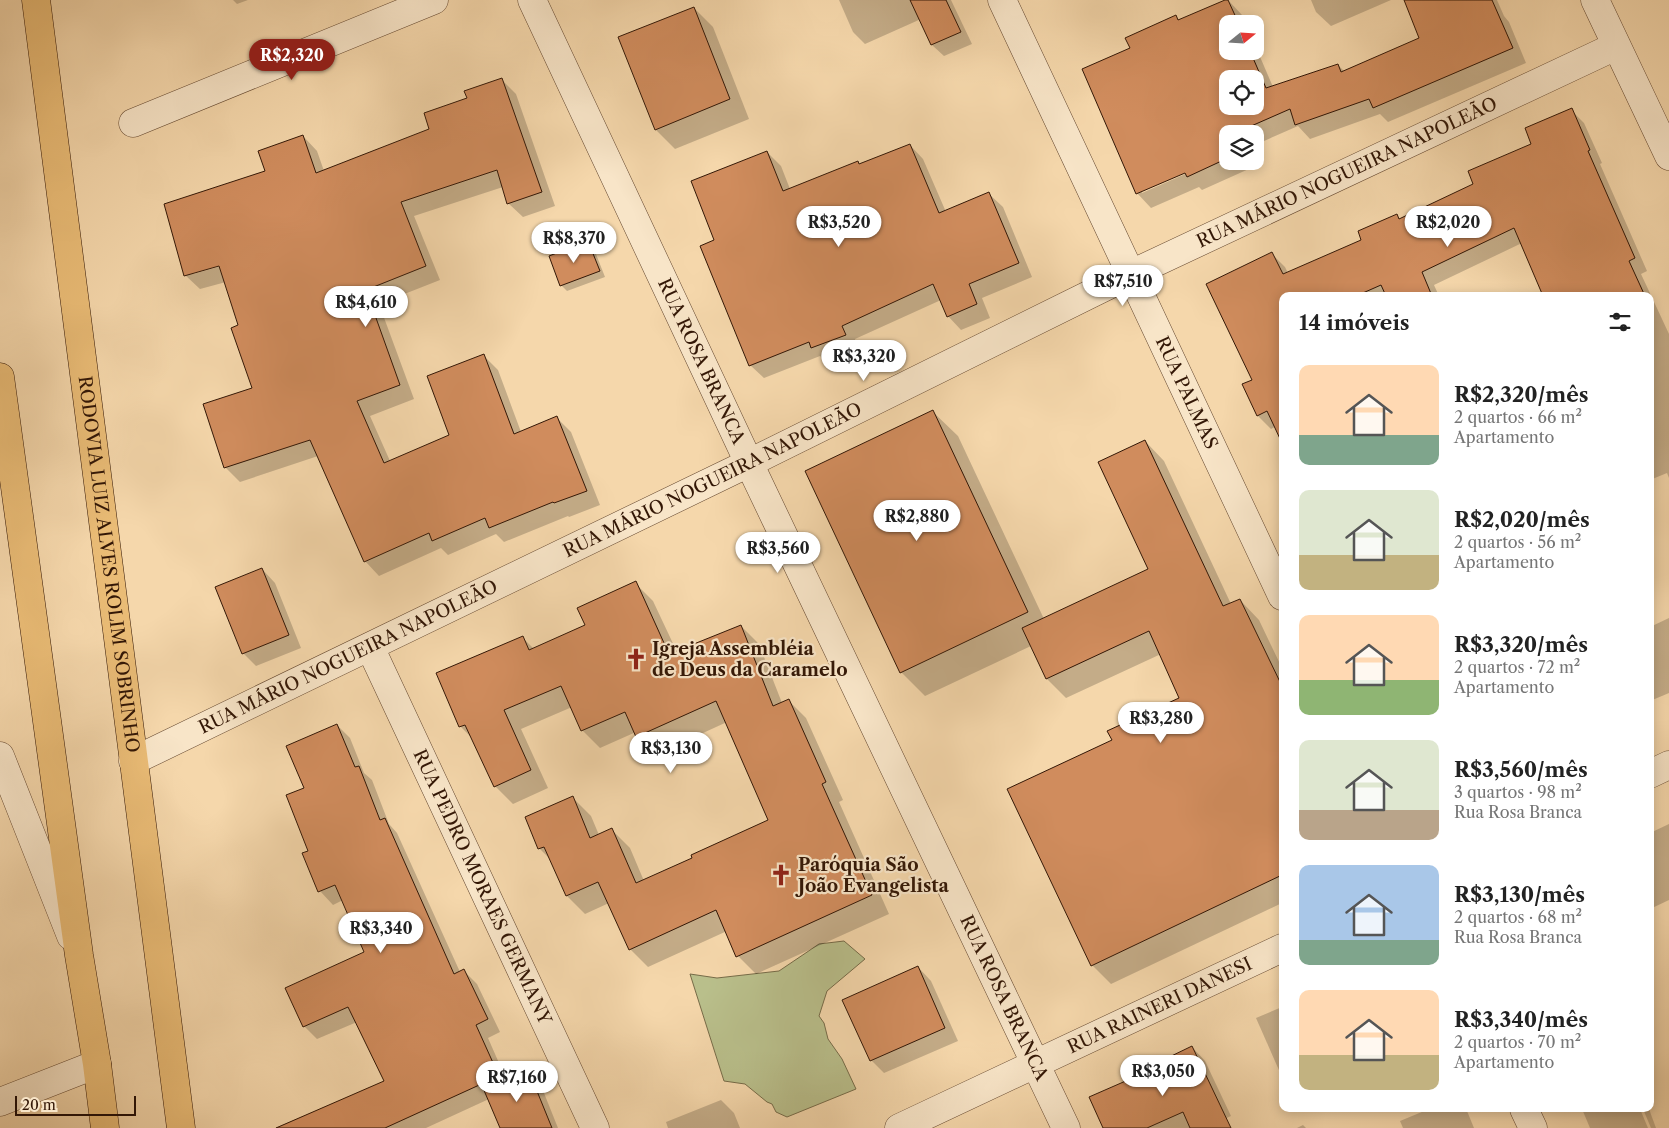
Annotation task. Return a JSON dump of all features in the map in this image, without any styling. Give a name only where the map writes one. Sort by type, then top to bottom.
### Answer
[{"type":"highway","name":"RODOVIA LUIZ ALVES ROLIM SOBRINHO","points":[[36,0],[181,1128]]},
{"type":"highway","points":[[0,377],[79,955],[97,1064],[105,1128]]},
{"type":"street","points":[[133,123],[434,0]]},
{"type":"street","name":"RUA ROSA BRANCA","points":[[532,0],[748,463],[1066,1128]]},
{"type":"street","name":"RUA PALMAS","points":[[1002,0],[1279,590]]},
{"type":"street","points":[[1595,0],[1669,156]]},
{"type":"street","name":"RUA MÁRIO NOGUEIRA NAPOLEÃO","points":[[134,760],[748,463],[1131,274],[1616,46]]},
{"type":"street","name":"RUA PEDRO MORAES GERMANY","points":[[370,647],[595,1128]]},
{"type":"street","points":[[0,756],[79,955]]},
{"type":"street","points":[[1654,772],[1669,765]]},
{"type":"street","name":"RUA RAINERI DANESI","points":[[899,1128],[1279,949]]},
{"type":"street","points":[[0,1102],[97,1064]]},
{"type":"street","points":[[1525,1112],[1533,1128]]},
{"type":"green space","points":[[844,941],[865,959],[827,991],[819,1016],[824,1023],[828,1039],[842,1059],[856,1089],[787,1117],[776,1112],[772,1104],[745,1084],[724,1081],[690,974],[717,978],[779,971],[819,944]]},
{"type":"building","points":[[910,0],[946,0],[961,32],[931,45]]},
{"type":"building","points":[[1228,0],[1235,15],[1219,15],[1219,60],[1254,60],[1258,70],[1219,70],[1219,115],[1264,115],[1264,83],[1266,88],[1338,64],[1341,72],[1419,38],[1404,0],[1492,0],[1513,48],[1373,108],[1369,99],[1295,125],[1290,109],[1254,125],[1219,125],[1219,162],[1187,177],[1185,173],[1136,194],[1082,69],[1130,48],[1125,38],[1176,15],[1178,20]]},
{"type":"building","points":[[694,7],[730,99],[655,130],[618,37]]},
{"type":"building","points":[[502,78],[542,192],[507,204],[497,170],[401,202],[426,266],[366,290],[400,385],[357,401],[384,463],[449,435],[427,376],[484,354],[514,434],[557,416],[587,491],[553,502],[489,528],[485,518],[432,541],[429,533],[364,562],[310,440],[224,468],[203,404],[252,388],[231,328],[238,325],[219,266],[184,276],[164,204],[265,171],[258,151],[303,135],[316,173],[429,129],[424,113],[467,98],[464,91]]},
{"type":"building","points":[[1572,108],[1590,150],[1588,151],[1635,258],[1629,261],[1643,292],[1541,292],[1514,228],[1422,272],[1430,292],[1384,292],[1381,285],[1365,292],[1279,292],[1279,437],[1267,411],[1257,416],[1242,384],[1252,380],[1206,284],[1272,252],[1283,274],[1361,240],[1358,231],[1397,214],[1399,219],[1473,184],[1468,171],[1531,144],[1525,128]]},
{"type":"building","points":[[910,144],[939,213],[989,192],[1019,263],[969,284],[977,304],[947,317],[933,284],[842,326],[846,335],[811,348],[809,342],[749,366],[700,246],[714,240],[691,181],[767,151],[783,191],[858,161],[859,164]]},
{"type":"building","points":[[588,241],[600,271],[560,286],[549,256]]},
{"type":"building","points":[[933,410],[1028,612],[900,673],[805,471]]},
{"type":"building","points":[[1145,440],[1223,606],[1240,599],[1279,680],[1279,876],[1091,966],[1007,789],[1112,740],[1107,731],[1179,698],[1149,631],[1046,679],[1022,628],[1148,569],[1098,462]]},
{"type":"building","points":[[262,568],[289,635],[242,654],[215,587]]},
{"type":"building","points":[[636,581],[669,654],[741,625],[773,706],[789,699],[826,782],[822,784],[872,895],[736,957],[716,910],[629,950],[598,882],[566,896],[544,847],[538,849],[525,817],[573,796],[590,838],[612,828],[636,883],[692,858],[691,855],[768,820],[716,701],[636,737],[625,712],[581,731],[561,686],[504,710],[531,770],[494,787],[465,725],[459,727],[436,673],[523,636],[529,650],[585,625],[577,608]]},
{"type":"building","points":[[337,724],[355,767],[359,766],[380,820],[385,818],[454,974],[464,969],[488,1019],[476,1025],[499,1076],[385,1128],[276,1128],[384,1081],[348,1007],[303,1027],[285,988],[364,952],[335,885],[318,892],[302,853],[308,851],[286,795],[304,788],[286,746]]},
{"type":"building","points":[[918,966],[945,1028],[870,1061],[842,1000]]},
{"type":"building","points":[[1192,1046],[1231,1128],[1190,1128],[1183,1112],[1147,1128],[1103,1128],[1089,1097],[1160,1066],[1159,1062]]},
{"type":"building","points":[[528,1069],[552,1128],[500,1128],[483,1088]]},
{"type":"place","name":"Igreja Assembléia de Deus da Caramelo","points":[[636,659]]},
{"type":"place","name":"Paróquia São João Evangelista","points":[[781,875]]}]
